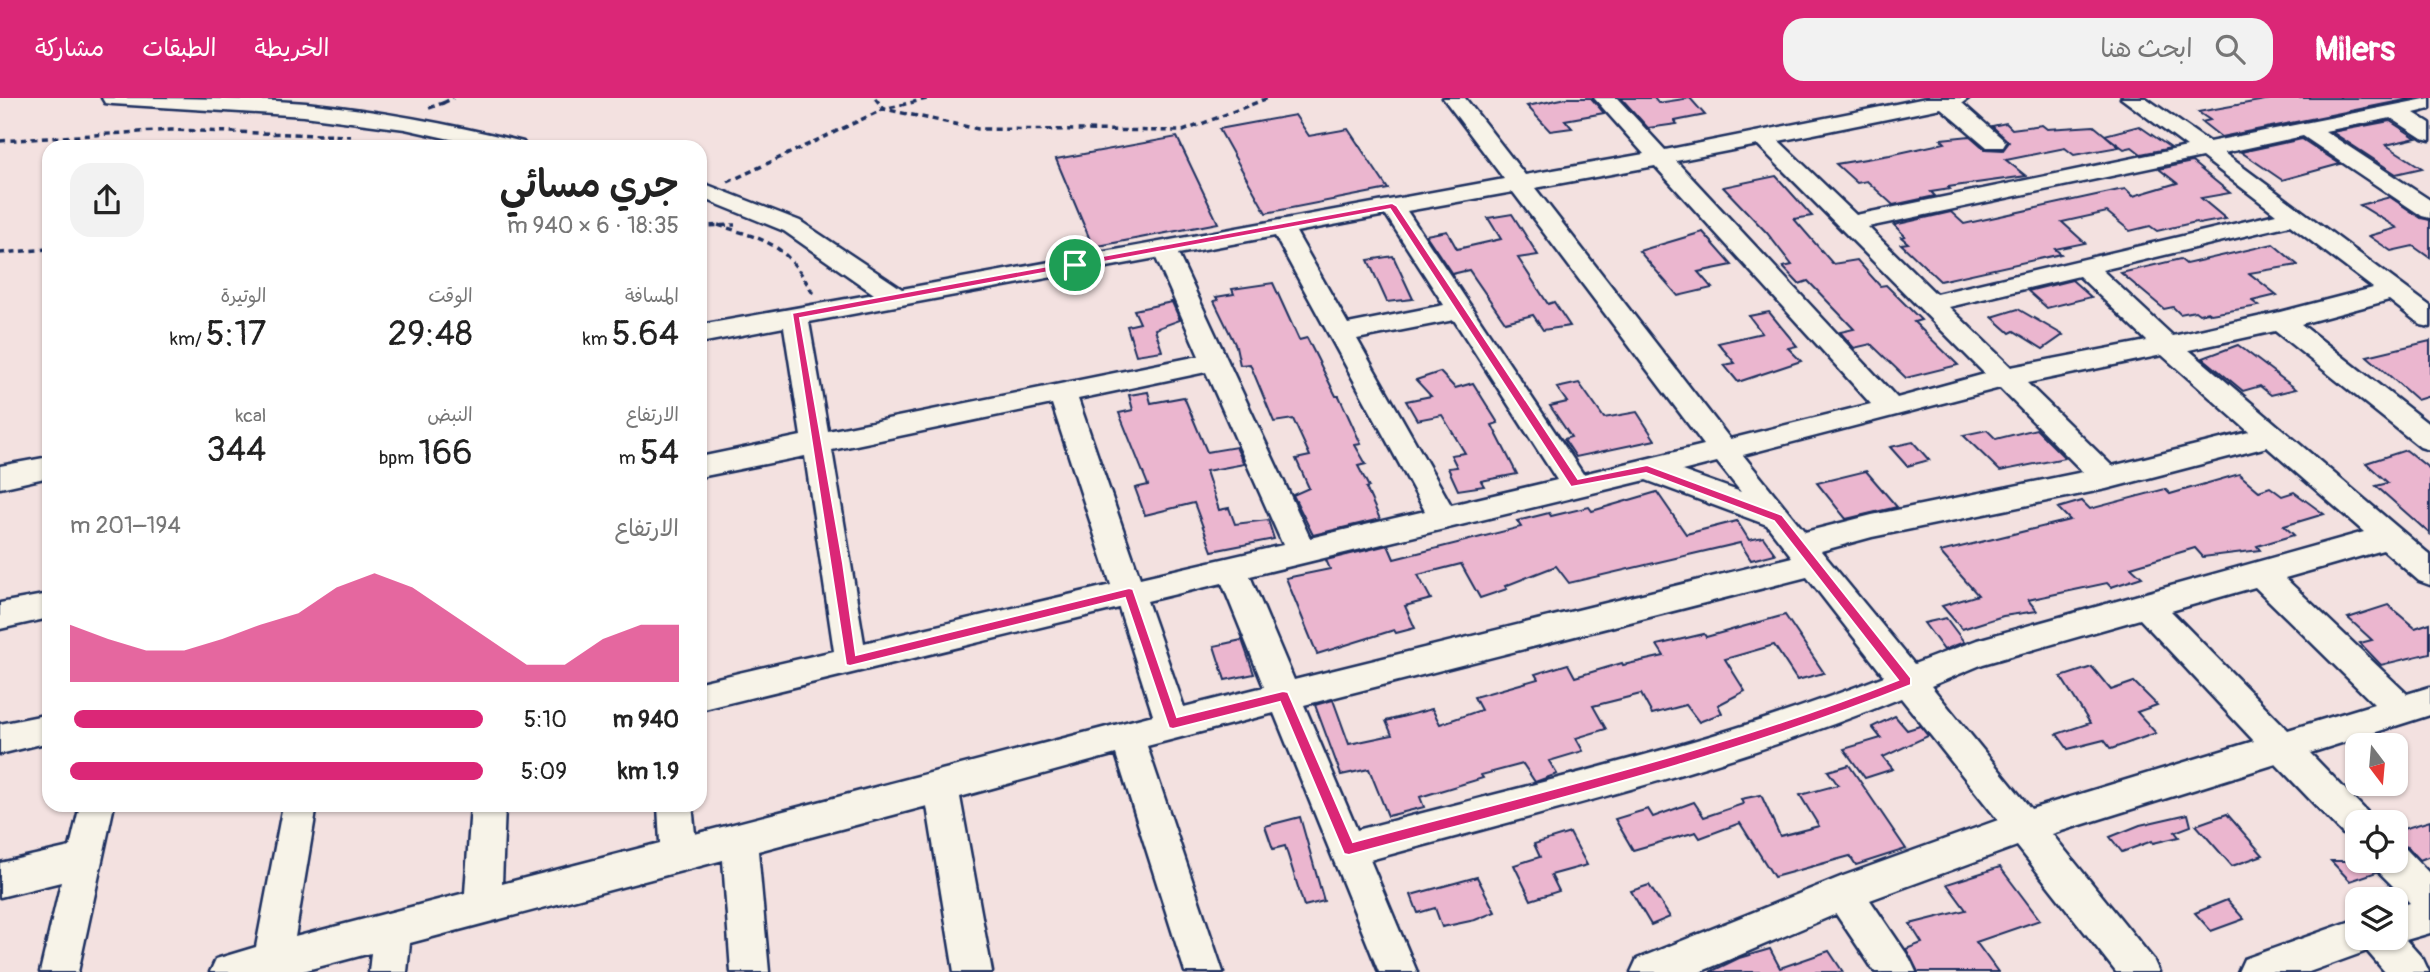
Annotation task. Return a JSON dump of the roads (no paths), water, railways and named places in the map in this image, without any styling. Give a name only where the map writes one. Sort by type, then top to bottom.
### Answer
[{"type":"street","points":[[113,98],[304,109],[405,122],[484,140]]},
{"type":"street","points":[[1454,98],[1723,450],[2140,972]]},
{"type":"street","points":[[1605,98],[1891,408]]},
{"type":"street","points":[[2132,98],[2427,314]]},
{"type":"street","points":[[707,333],[1659,158],[1948,99],[1995,142]]},
{"type":"street","points":[[1849,224],[2430,103]]},
{"type":"street","points":[[2394,110],[2430,133]]},
{"type":"street","points":[[2307,128],[2430,211]]},
{"type":"street","points":[[1763,137],[2106,478]]},
{"type":"street","points":[[707,191],[792,226],[898,298]]},
{"type":"street","points":[[1392,206],[1575,484]]},
{"type":"street","points":[[1931,303],[2294,217]]},
{"type":"street","points":[[1281,226],[1442,516]]},
{"type":"street","points":[[1164,249],[1300,550]]},
{"type":"street","points":[[2084,267],[2167,345],[2430,573]]},
{"type":"street","points":[[707,694],[1575,484],[1647,469],[2007,377],[2059,369],[2280,321],[2393,291]]},
{"type":"street","points":[[1340,334],[1460,310]]},
{"type":"street","points":[[795,316],[850,661]]},
{"type":"street","points":[[2280,321],[2430,440]]},
{"type":"street","points":[[707,465],[1213,362]]},
{"type":"street","points":[[1062,392],[1173,724]]},
{"type":"street","points":[[229,972],[1283,696],[1806,554],[1872,526],[2106,478],[2272,436]]},
{"type":"street","points":[[0,477],[42,468]]},
{"type":"street","points":[[1647,469],[1778,518]]},
{"type":"street","points":[[1349,849],[1700,754],[1828,713],[1977,653],[2388,537]]},
{"type":"street","points":[[1231,567],[1398,972]]},
{"type":"street","points":[[2260,573],[2416,705]]},
{"type":"street","points":[[2146,605],[2345,813]]},
{"type":"street","points":[[0,616],[42,607]]},
{"type":"street","points":[[1668,969],[1843,893],[2024,827],[2416,705]]},
{"type":"street","points":[[0,739],[42,730]]},
{"type":"street","points":[[1127,737],[1204,972]]},
{"type":"street","points":[[941,787],[973,972]]},
{"type":"street","points":[[59,972],[96,812]]},
{"type":"street","points":[[272,961],[299,812]]},
{"type":"street","points":[[483,905],[488,812]]},
{"type":"street","points":[[676,812],[679,855]]},
{"type":"street","points":[[739,840],[750,972]]},
{"type":"street","points":[[0,880],[86,860]]},
{"type":"street","points":[[2405,873],[2430,899]]},
{"type":"street","points":[[1843,893],[1897,972]]},
{"type":"street","points":[[2408,921],[2430,915]]},
{"type":"street","points":[[388,972],[392,930]]},
{"type":"street","points":[[2257,972],[2345,941]]},
{"type":"street","points":[[2391,950],[2410,972]]}]
